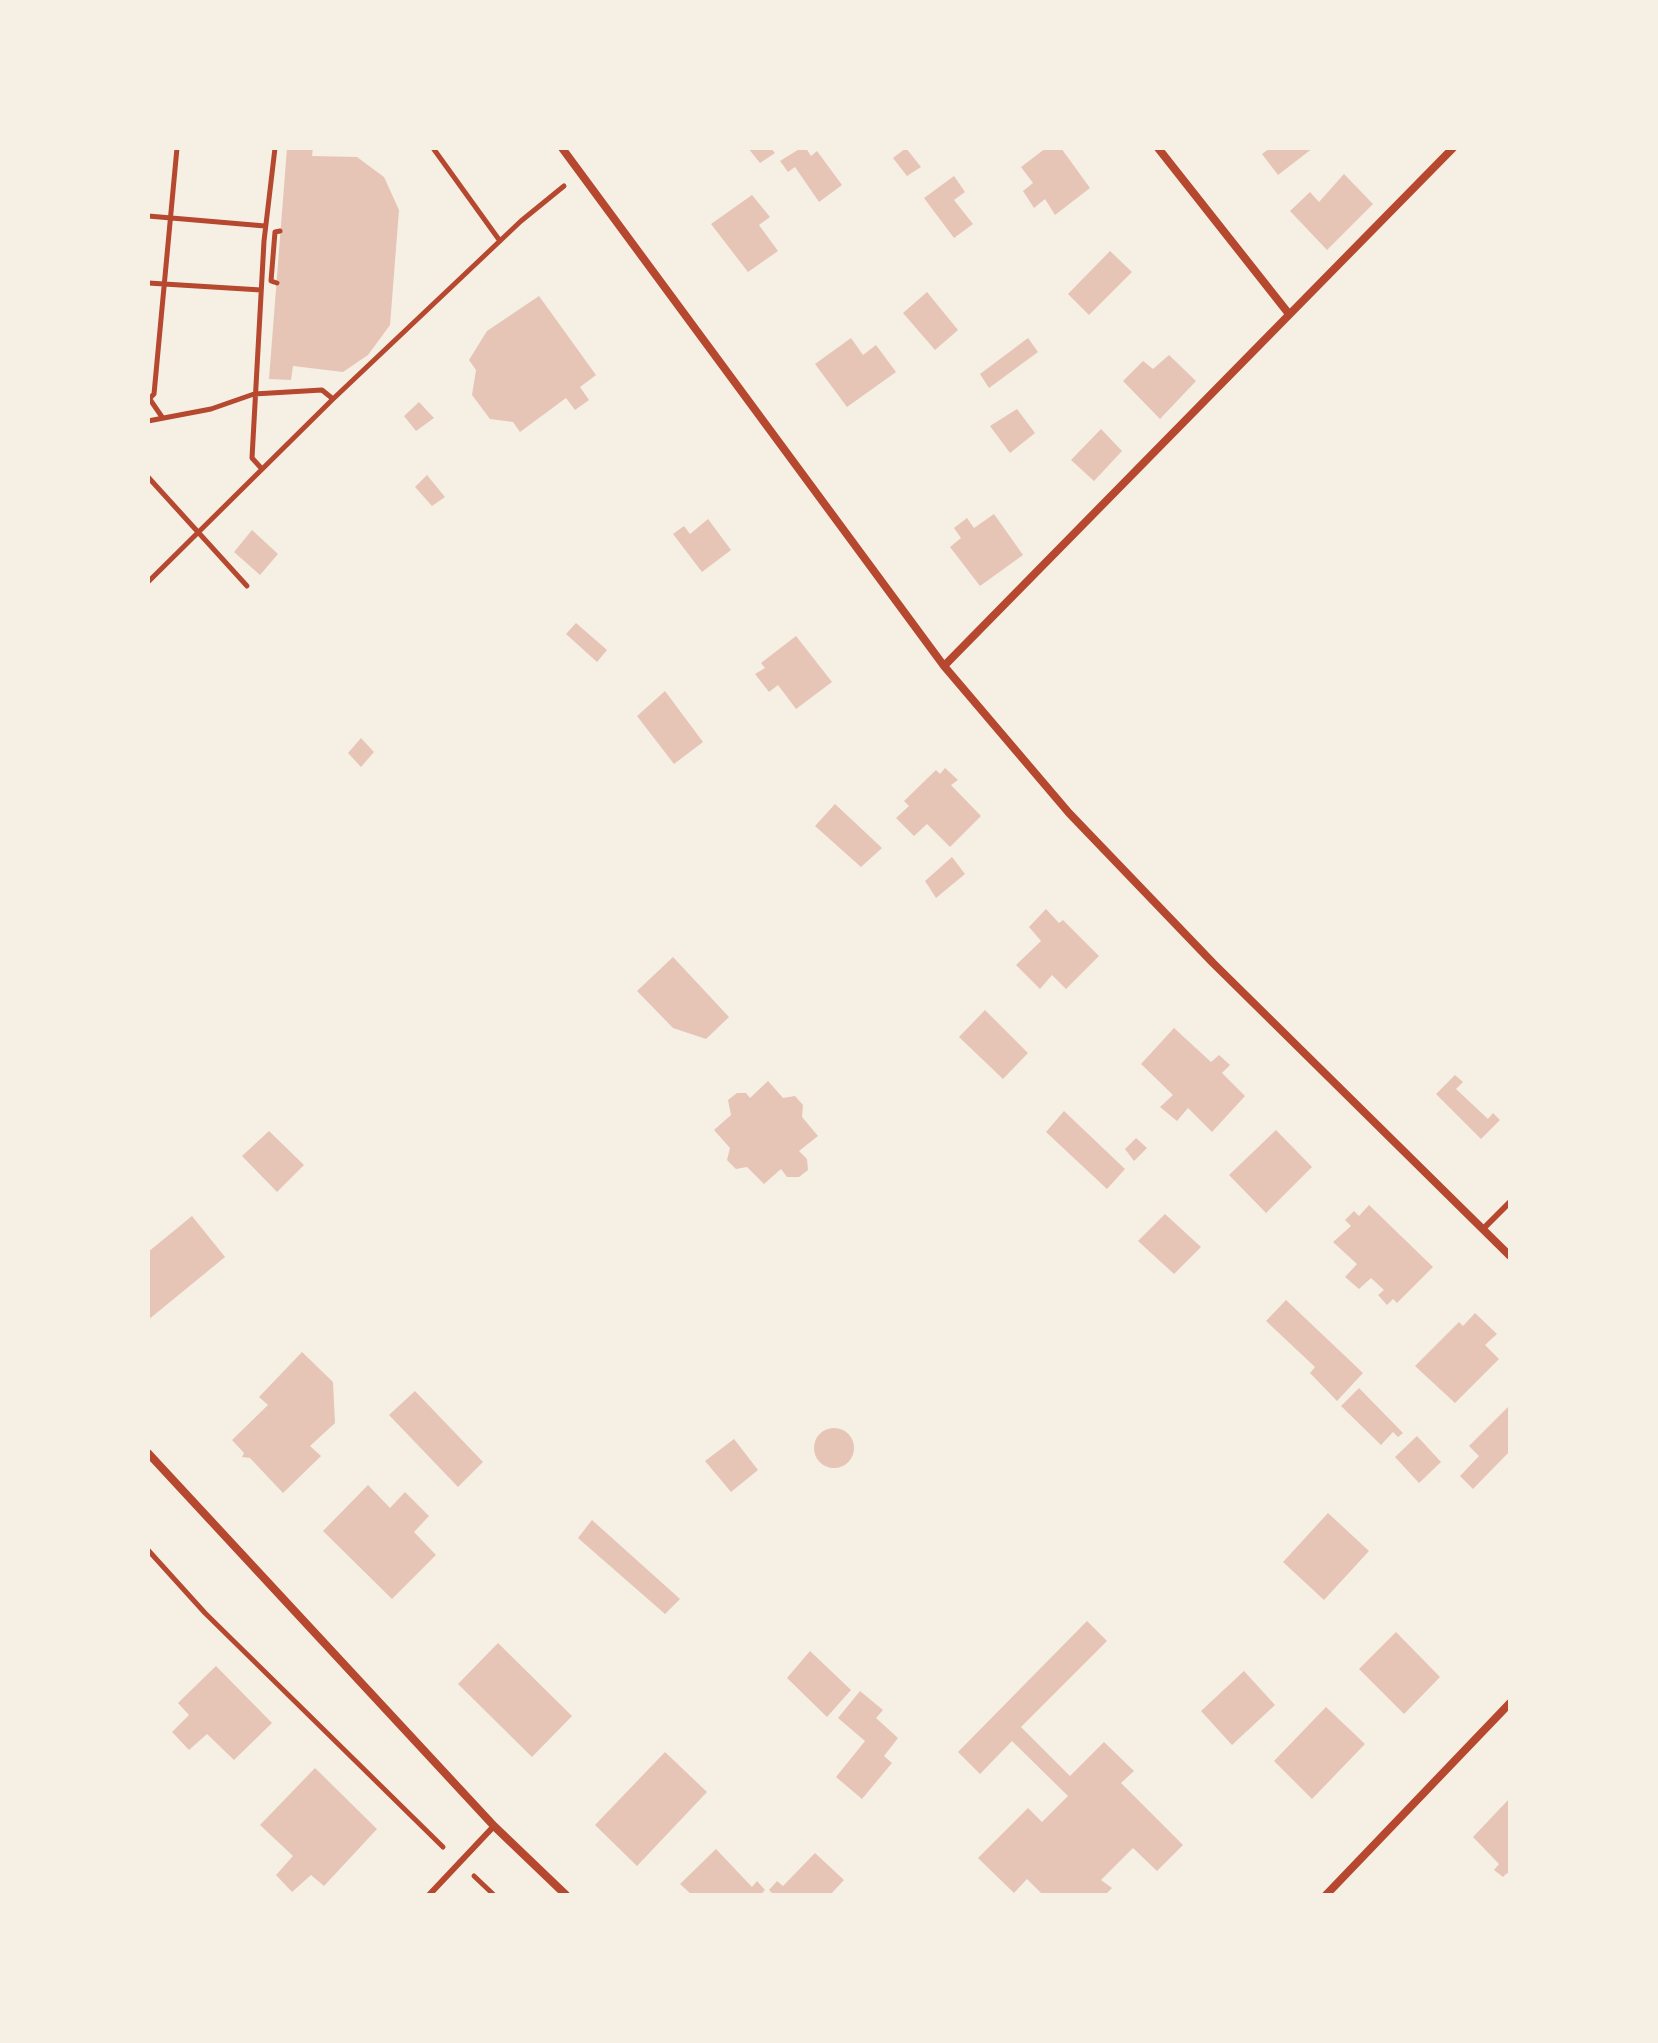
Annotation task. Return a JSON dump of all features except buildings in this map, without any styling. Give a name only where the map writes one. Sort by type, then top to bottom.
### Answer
[{"type":"street","points":[[562,148],[944,666],[1069,813],[1213,963],[1510,1256]]},
{"type":"street","points":[[1158,148],[1289,314]]},
{"type":"street","points":[[944,666],[1453,148]]},
{"type":"street","points":[[148,1453],[494,1826],[566,1895]]},
{"type":"street","points":[[1326,1895],[1510,1703]]},
{"type":"lane","points":[[1483,1229],[1510,1202]]},
{"type":"lane","points":[[429,1895],[494,1826]]},
{"type":"path","points":[[162,417],[149,398],[154,394],[177,148]]},
{"type":"path","points":[[262,469],[252,458],[254,394],[265,226],[275,148]]},
{"type":"path","points":[[433,148],[500,241]]},
{"type":"path","points":[[148,582],[333,399],[500,241],[581,174]]},
{"type":"path","points":[[148,216],[265,226]]},
{"type":"path","points":[[277,283],[271,281],[275,232],[280,231]]},
{"type":"path","points":[[264,241],[274,242]]},
{"type":"path","points":[[262,269],[272,270]]},
{"type":"path","points":[[148,283],[261,290]]},
{"type":"path","points":[[148,421],[211,409],[254,394],[322,390],[333,399]]},
{"type":"path","points":[[148,477],[247,586]]},
{"type":"path","points":[[148,1550],[205,1613],[494,1895]]}]
